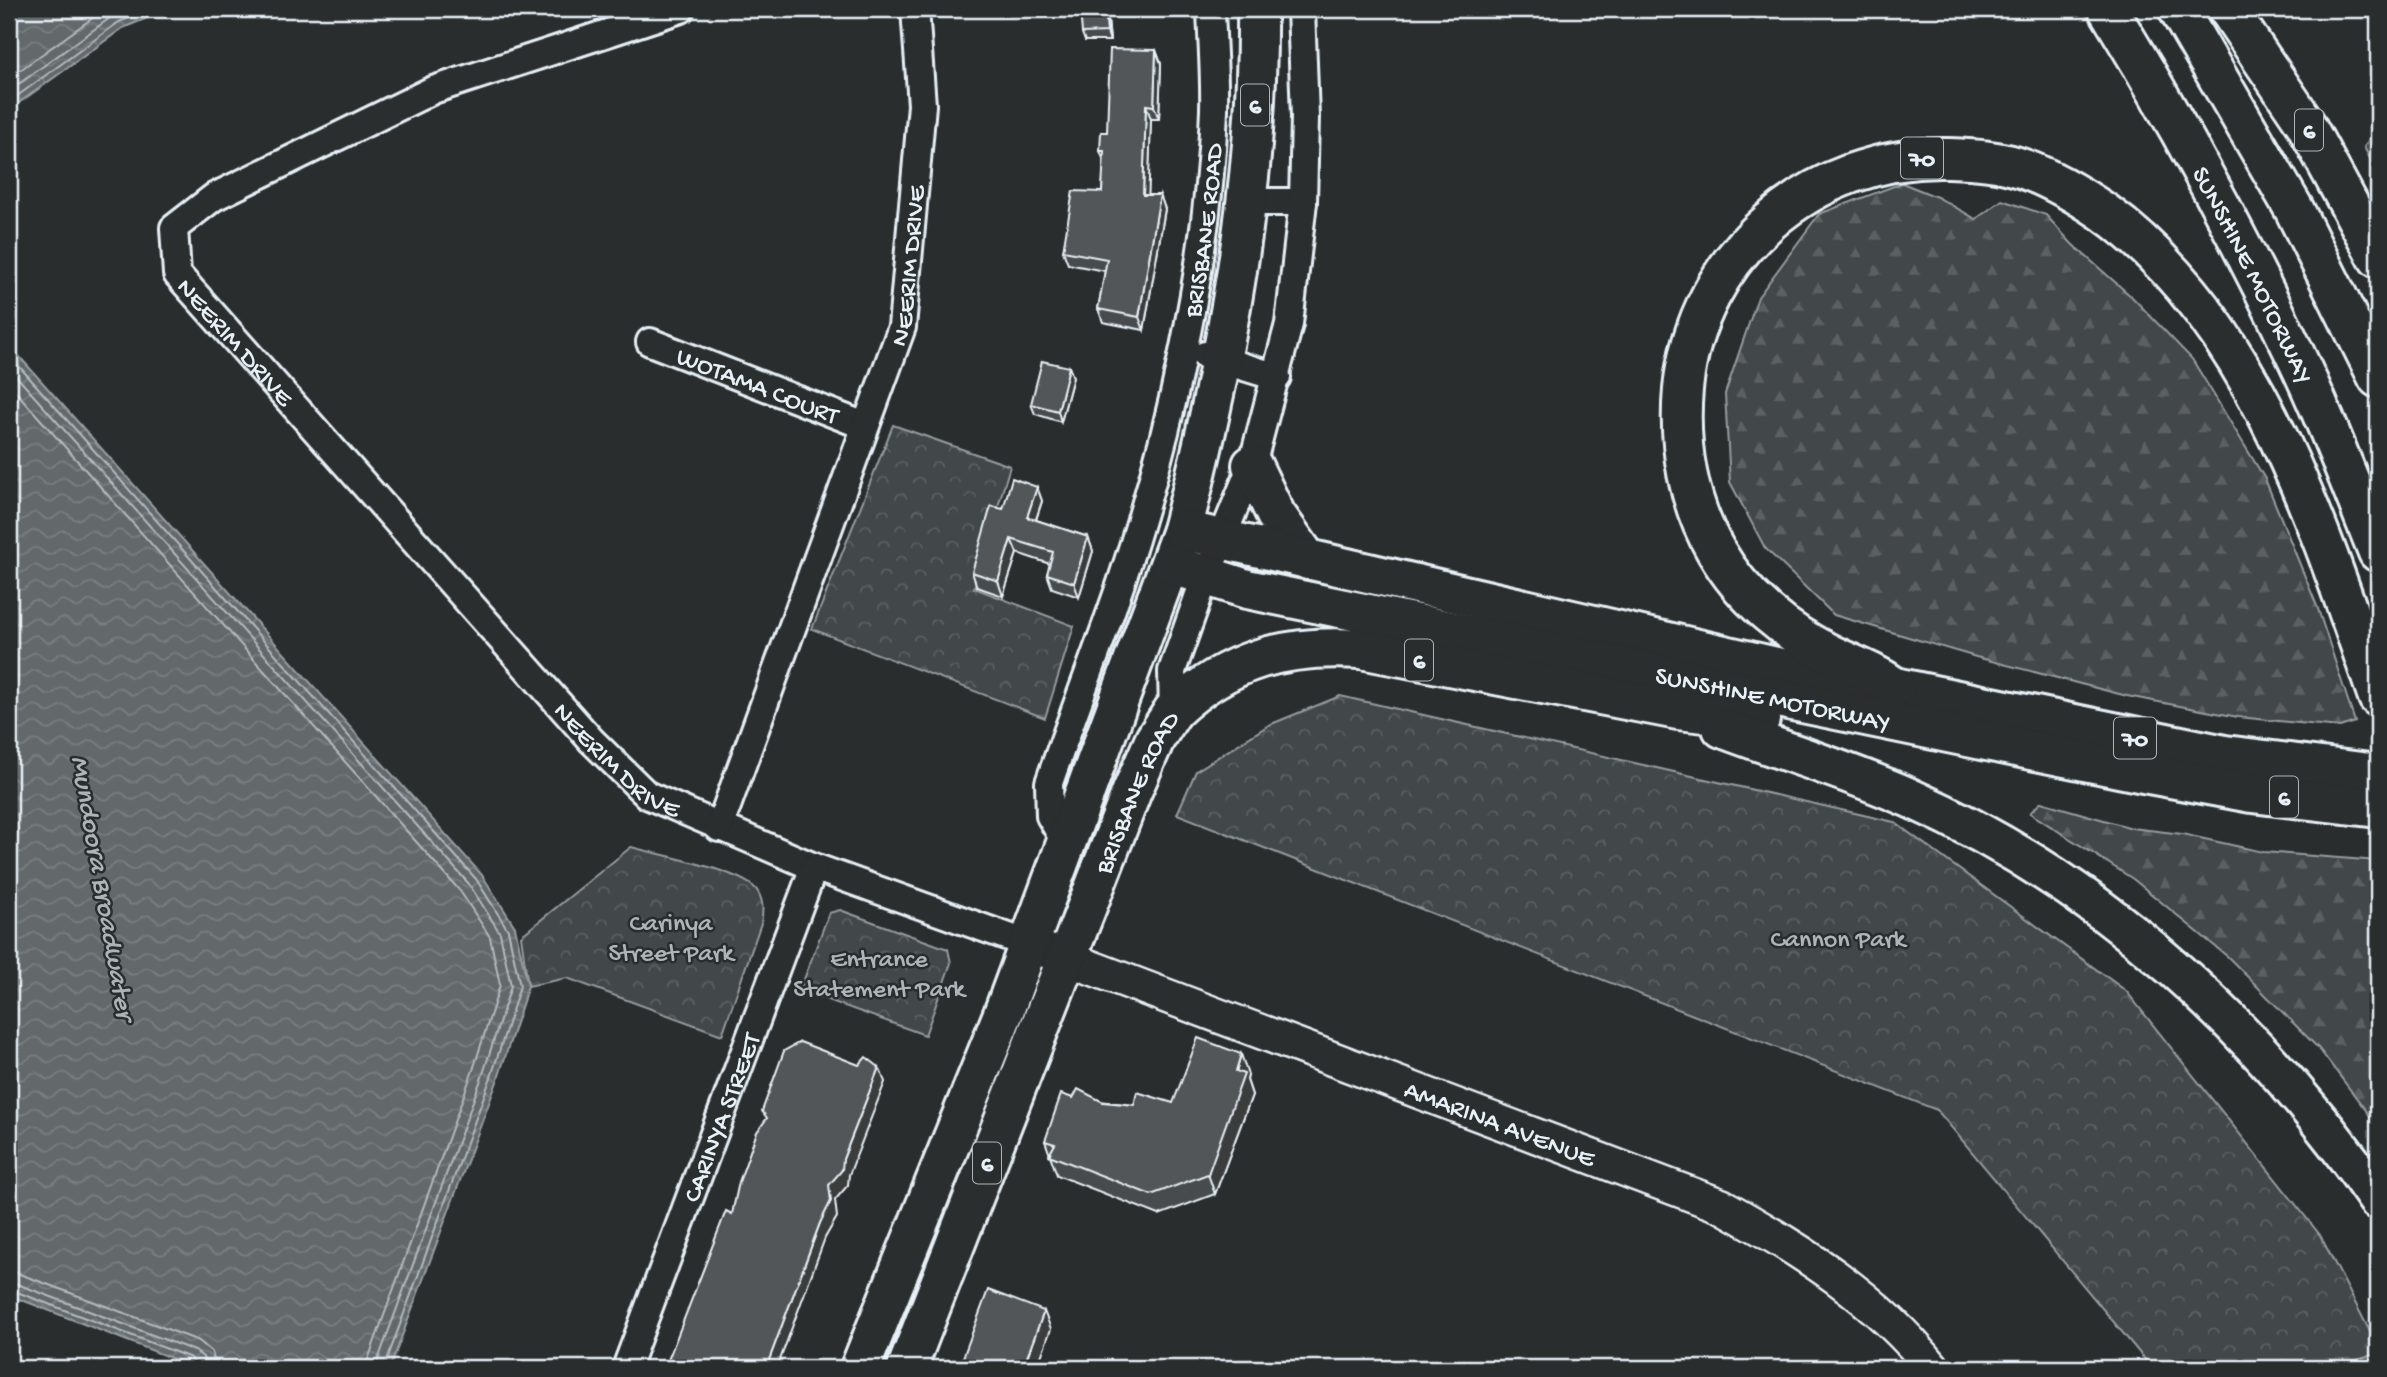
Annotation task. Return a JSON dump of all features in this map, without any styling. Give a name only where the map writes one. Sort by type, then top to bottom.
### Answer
[{"type":"main road","name":"BRISBANE ROAD","points":[[860,1368],[1067,845],[1176,547],[1222,360],[1248,202],[1254,127],[1257,9]]},
{"type":"main road","name":"SUNSHINE MOTORWAY","points":[[2108,9],[2166,103],[2242,245],[2298,360],[2378,552]]},
{"type":"main road","points":[[2178,9],[2294,209],[2378,378]]},
{"type":"main road","name":"6","points":[[2228,9],[2305,123],[2378,258]]},
{"type":"main road","name":"70","points":[[1895,687],[1871,671],[1802,639],[1767,613],[1737,582],[1717,552],[1698,514],[1682,447],[1681,408],[1693,334],[1706,302],[1730,261],[1757,231],[1781,210],[1820,186],[1855,171],[1926,157],[1978,159],[2010,165],[2062,186],[2106,214],[2158,261],[2197,305],[2226,344],[2279,444],[2337,578],[2378,696]]},
{"type":"main road","points":[[1252,465],[1276,514],[1308,560]]},
{"type":"main road","name":"SUNSHINE MOTORWAY","points":[[1176,547],[1222,541],[1841,682],[1895,687],[2378,785]]},
{"type":"main road","name":"SUNSHINE MOTORWAY","points":[[1176,547],[1207,576],[1247,589],[2191,782],[2264,795],[2378,785]]},
{"type":"main road","name":"6","points":[[1173,711],[1211,679],[1233,668],[1284,652],[1336,647],[1361,649],[1678,710],[1726,713],[2138,787],[2191,782]]},
{"type":"main road","points":[[1678,710],[1912,799],[2023,857],[2084,898],[2151,949],[2225,1016],[2296,1091],[2378,1200]]},
{"type":"main road","name":"BRISBANE ROAD","points":[[907,1368],[1147,754],[1173,711]]},
{"type":"street","name":"NEERIM DRIVE","points":[[681,9],[433,90],[215,197],[174,228],[177,274],[591,740],[647,795],[814,867],[1028,944]]},
{"type":"street","name":"NEERIM DRIVE","points":[[719,828],[902,327],[922,105],[915,9]]},
{"type":"street","name":"BRISBANE ROAD","points":[[1067,845],[1050,816],[1049,783],[1121,582],[1182,351],[1202,236],[1214,110],[1211,9]]},
{"type":"street","name":"BRISBANE ROAD","points":[[1173,711],[1172,671],[1252,465],[1278,377],[1295,290],[1303,202],[1305,117],[1301,9]]},
{"type":"street","name":"BRISBANE ROAD","points":[[1248,202],[1303,202]]},
{"type":"street","name":"WOTAMA COURT","points":[[650,342],[865,426]]},
{"type":"street","points":[[1182,351],[1278,377]]},
{"type":"street","name":"CARINYA STREET","points":[[626,1368],[814,867]]},
{"type":"street","name":"AMARINA AVENUE","points":[[1028,944],[1722,1206],[1812,1258],[1861,1295],[1893,1324],[1933,1368]]},
{"type":"green space","points":[[2378,128],[2378,174],[2364,147]]},
{"type":"green space","points":[[1902,183],[1937,197],[1976,219],[2002,200],[2046,215],[2072,244],[2133,298],[2192,359],[2265,479],[2317,606],[2355,722],[2340,727],[2238,717],[2127,696],[1976,657],[1834,615],[1765,548],[1730,482],[1725,394],[1758,297],[1819,214]]},
{"type":"green space","points":[[893,425],[1010,466],[974,588],[1074,626],[1045,718],[812,629]]},
{"type":"green space","name":"Cannon Park","points":[[1340,696],[1894,822],[2126,991],[2320,1235],[2378,1347],[2378,1353],[2335,1368],[2152,1368],[1937,1110],[1177,814],[1196,771],[1269,725]]},
{"type":"green space","points":[[2041,802],[2132,828],[2182,834],[2263,852],[2378,861],[2378,1126],[2319,1049],[2228,957],[2133,879],[2030,813]]},
{"type":"green space","name":"Carinya Street Park","points":[[631,847],[720,870],[750,884],[760,896],[761,923],[722,1035],[567,978],[528,986],[521,936]]},
{"type":"green space","name":"Entrance Statement Park","points":[[840,910],[948,949],[951,963],[925,1035],[800,990],[829,913]]},
{"type":"water","points":[[9,9],[169,9],[123,28],[9,110]]},
{"type":"water","name":"Mundoora Broadwater","points":[[9,345],[482,875],[515,927],[528,986],[498,1079],[390,1368],[197,1368],[9,1295]]},
{"type":"building","points":[[1080,9],[1105,9],[1107,32],[1082,33]]},
{"type":"building","points":[[1110,49],[1156,50],[1154,106],[1146,105],[1143,195],[1160,195],[1139,317],[1098,309],[1107,259],[1063,251],[1073,191],[1102,192],[1104,151],[1100,151],[1101,132],[1107,132]]},
{"type":"building","points":[[1042,361],[1069,367],[1058,411],[1031,404]]},
{"type":"building","points":[[1012,478],[1037,487],[1027,517],[1088,537],[1074,583],[1047,574],[1053,552],[1011,539],[998,581],[972,572],[991,506],[1003,509]]},
{"type":"building","points":[[1198,1038],[1241,1054],[1236,1071],[1244,1074],[1208,1174],[1151,1195],[1049,1155],[1055,1144],[1045,1141],[1061,1094],[1073,1098],[1078,1089],[1103,1102],[1134,1105],[1137,1092],[1173,1103]]},
{"type":"building","points":[[800,1042],[859,1065],[866,1057],[879,1067],[843,1159],[842,1170],[829,1185],[831,1201],[820,1223],[766,1368],[665,1368],[726,1211],[732,1214],[739,1182],[757,1132],[767,1118],[762,1111],[784,1051]]},
{"type":"building","points":[[988,1290],[1044,1311],[1023,1368],[955,1368],[958,1362],[961,1363]]}]
